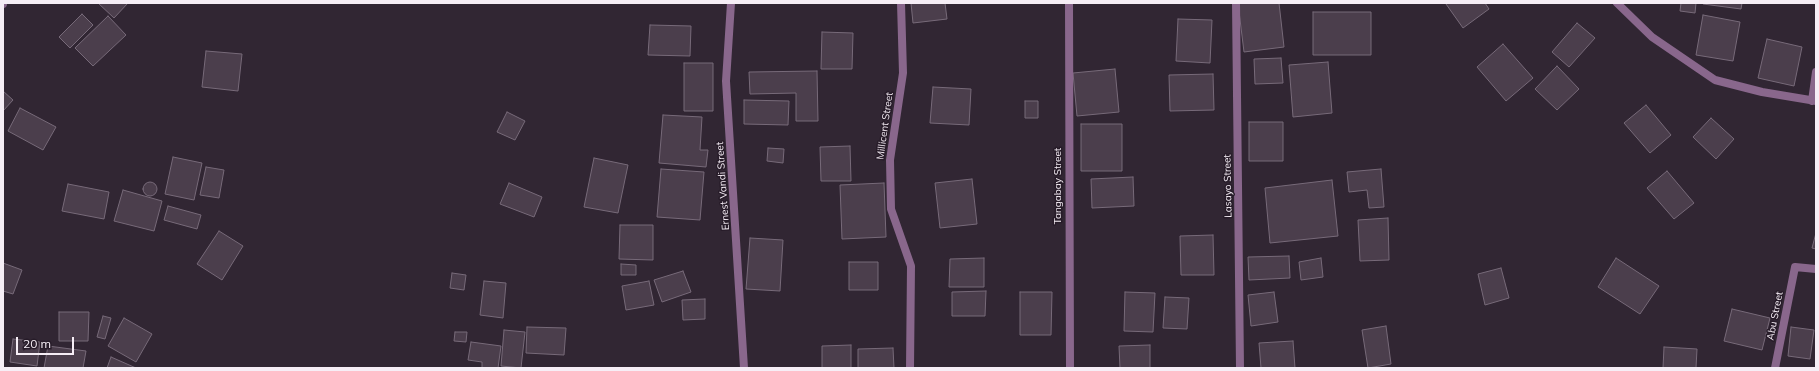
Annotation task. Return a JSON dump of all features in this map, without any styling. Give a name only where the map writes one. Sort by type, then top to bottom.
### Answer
[{"type":"street","name":"Ernest Vandi Street","points":[[731,3],[726,81],[744,368]]},
{"type":"street","name":"Millicent Street","points":[[901,3],[903,73],[890,160],[891,209],[911,266],[910,368]]},
{"type":"street","name":"Tangabay Street","points":[[1069,3],[1070,368]]},
{"type":"street","name":"Lasayo Street","points":[[1236,3],[1240,368]]},
{"type":"street","points":[[1617,3],[1652,37],[1715,80],[1762,92],[1814,101],[1816,72]]},
{"type":"street","name":"Abu Street","points":[[1775,368],[1795,267],[1816,269]]},
{"type":"building","points":[[98,3],[128,3],[114,18]]},
{"type":"building","points":[[911,3],[945,3],[947,19],[913,23]]},
{"type":"building","points":[[1238,3],[1279,3],[1284,47],[1244,52]]},
{"type":"building","points":[[1485,3],[1489,9],[1463,28],[1446,4]]},
{"type":"building","points":[[1681,3],[1696,3],[1695,13],[1680,11]]},
{"type":"building","points":[[1703,3],[1742,3],[1741,9]]},
{"type":"building","points":[[1313,12],[1371,12],[1371,55],[1313,55]]},
{"type":"building","points":[[82,14],[93,25],[70,48],[59,37]]},
{"type":"building","points":[[1703,15],[1740,22],[1733,61],[1696,55]]},
{"type":"building","points":[[108,16],[126,35],[93,66],[75,48]]},
{"type":"building","points":[[1178,19],[1212,20],[1210,63],[1176,61]]},
{"type":"building","points":[[1577,23],[1595,38],[1569,67],[1552,52]]},
{"type":"building","points":[[650,25],[691,26],[690,56],[648,55]]},
{"type":"building","points":[[822,32],[853,33],[852,69],[821,69]]},
{"type":"building","points":[[1767,39],[1802,47],[1794,86],[1758,78]]},
{"type":"building","points":[[1503,44],[1533,78],[1506,101],[1477,67]]},
{"type":"building","points":[[206,51],[242,54],[238,91],[202,87]]},
{"type":"building","points":[[1281,58],[1283,83],[1255,84],[1254,59]]},
{"type":"building","points":[[1328,62],[1332,113],[1293,117],[1289,65]]},
{"type":"building","points":[[684,63],[713,63],[713,111],[684,111]]},
{"type":"building","points":[[1557,66],[1579,89],[1557,110],[1535,89]]},
{"type":"building","points":[[1115,69],[1119,112],[1077,116],[1073,73]]},
{"type":"building","points":[[817,71],[818,121],[796,121],[796,93],[750,94],[749,72]]},
{"type":"building","points":[[1213,74],[1214,110],[1170,111],[1169,75]]},
{"type":"building","points":[[933,87],[971,89],[969,125],[930,123]]},
{"type":"building","points":[[3,91],[13,100],[3,111]]},
{"type":"building","points":[[744,100],[789,101],[788,125],[744,124]]},
{"type":"building","points":[[1025,101],[1038,101],[1038,118],[1025,118]]},
{"type":"building","points":[[1646,105],[1671,135],[1650,153],[1624,123]]},
{"type":"building","points":[[20,108],[56,127],[43,150],[8,131]]},
{"type":"building","points":[[507,112],[525,121],[515,140],[497,132]]},
{"type":"building","points":[[663,115],[702,117],[700,150],[708,150],[706,167],[659,163]]},
{"type":"building","points":[[1711,118],[1734,139],[1716,159],[1693,137]]},
{"type":"building","points":[[1249,122],[1283,122],[1283,161],[1249,161]]},
{"type":"building","points":[[1081,124],[1122,124],[1122,171],[1081,171]]},
{"type":"building","points":[[850,146],[851,181],[821,181],[820,147]]},
{"type":"building","points":[[768,148],[784,149],[783,163],[767,161]]},
{"type":"building","points":[[173,157],[202,163],[194,200],[165,194]]},
{"type":"building","points":[[594,158],[628,165],[618,213],[584,207]]},
{"type":"building","points":[[206,167],[224,170],[219,198],[200,195]]},
{"type":"building","points":[[661,169],[704,172],[700,220],[657,217]]},
{"type":"building","points":[[1381,169],[1384,207],[1369,208],[1367,190],[1349,192],[1347,172]]},
{"type":"building","points":[[1667,171],[1694,203],[1674,219],[1647,188]]},
{"type":"building","points":[[1133,177],[1134,206],[1092,208],[1091,179]]},
{"type":"building","points":[[972,179],[977,224],[940,228],[935,183]]},
{"type":"building","points":[[1332,180],[1338,236],[1270,243],[1265,188]]},
{"type":"building","points":[[150,182],[155,184],[157,189],[155,194],[150,196],[145,194],[143,189],[145,184]]},
{"type":"building","points":[[509,183],[542,197],[534,217],[500,204]]},
{"type":"building","points":[[884,183],[886,237],[842,239],[840,185]]},
{"type":"building","points":[[68,184],[109,192],[104,219],[62,211]]},
{"type":"building","points":[[123,190],[162,201],[154,231],[114,221]]},
{"type":"building","points":[[168,206],[201,215],[197,229],[164,220]]},
{"type":"building","points":[[1388,218],[1389,260],[1360,261],[1358,220]]},
{"type":"building","points":[[620,225],[653,225],[653,260],[619,259]]},
{"type":"building","points":[[219,231],[243,246],[222,280],[197,264]]},
{"type":"building","points":[[1816,233],[1816,249],[1812,248]]},
{"type":"building","points":[[1213,235],[1214,275],[1181,275],[1180,236]]},
{"type":"building","points":[[750,238],[783,240],[780,291],[746,289]]},
{"type":"building","points":[[1289,256],[1290,278],[1249,280],[1248,257]]},
{"type":"building","points":[[984,258],[984,287],[949,287],[950,259]]},
{"type":"building","points":[[1321,258],[1323,277],[1301,280],[1299,262]]},
{"type":"building","points":[[1616,258],[1659,286],[1640,314],[1598,287]]},
{"type":"building","points":[[849,262],[878,262],[878,290],[849,290]]},
{"type":"building","points":[[3,263],[22,270],[13,294],[3,291]]},
{"type":"building","points":[[621,264],[636,265],[636,275],[621,275]]},
{"type":"building","points":[[1501,268],[1509,298],[1485,305],[1478,274]]},
{"type":"building","points":[[683,271],[691,292],[662,302],[654,280]]},
{"type":"building","points":[[452,273],[466,275],[464,290],[450,288]]},
{"type":"building","points":[[484,281],[506,283],[503,318],[480,315]]},
{"type":"building","points":[[649,281],[654,305],[626,310],[622,286]]},
{"type":"building","points":[[986,291],[985,316],[952,316],[952,292]]},
{"type":"building","points":[[1020,292],[1052,292],[1051,335],[1020,335]]},
{"type":"building","points":[[1125,292],[1155,293],[1153,332],[1124,331]]},
{"type":"building","points":[[1274,292],[1278,322],[1251,326],[1248,295]]},
{"type":"building","points":[[1165,297],[1189,298],[1187,329],[1163,328]]},
{"type":"building","points":[[705,299],[705,319],[683,320],[682,300]]},
{"type":"building","points":[[1732,309],[1770,318],[1762,350],[1724,341]]},
{"type":"building","points":[[59,312],[89,312],[88,341],[59,341]]},
{"type":"building","points":[[103,316],[111,318],[105,339],[97,337]]},
{"type":"building","points":[[124,318],[152,334],[136,362],[108,346]]},
{"type":"building","points":[[1386,326],[1391,364],[1368,368],[1362,330]]},
{"type":"building","points":[[527,327],[566,328],[564,355],[526,353]]},
{"type":"building","points":[[1791,327],[1814,330],[1810,359],[1788,356]]},
{"type":"building","points":[[504,330],[525,332],[521,368],[501,366]]},
{"type":"building","points":[[455,332],[467,332],[466,342],[454,341]]},
{"type":"building","points":[[13,339],[40,342],[37,366],[10,362]]},
{"type":"building","points":[[1293,341],[1295,368],[1261,368],[1259,343]]},
{"type":"building","points":[[471,342],[501,346],[498,368],[482,368],[482,362],[468,360]]},
{"type":"building","points":[[851,345],[851,368],[822,368],[822,346]]},
{"type":"building","points":[[1150,345],[1150,368],[1120,368],[1119,346]]},
{"type":"building","points":[[48,346],[86,351],[83,368],[44,368]]},
{"type":"building","points":[[1664,347],[1697,349],[1696,368],[1663,368]]},
{"type":"building","points":[[893,348],[894,368],[858,368],[858,349]]},
{"type":"building","points":[[111,357],[136,368],[107,368]]}]
